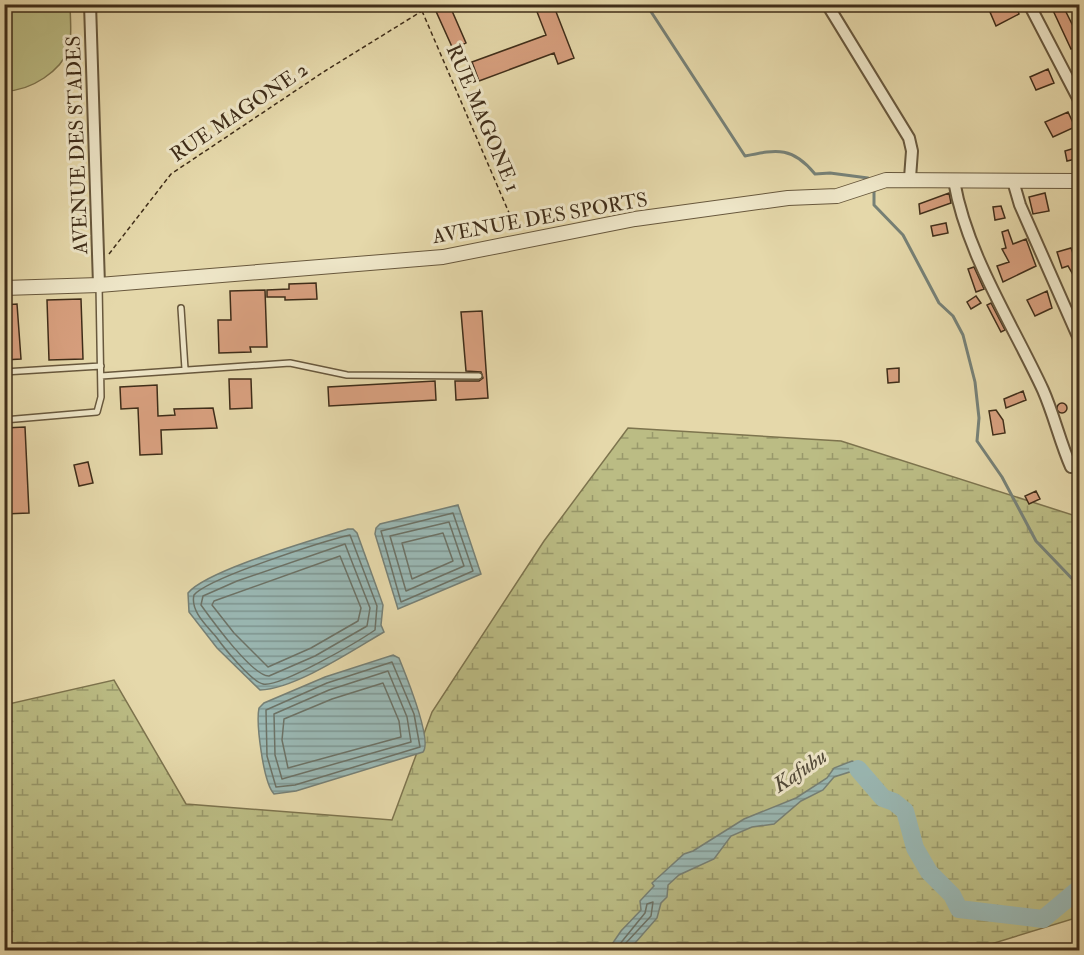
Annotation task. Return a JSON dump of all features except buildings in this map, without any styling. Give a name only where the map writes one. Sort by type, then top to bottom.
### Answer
[{"type":"street","name":"AVENUE DES STADES","points":[[90,4],[99,285]]},
{"type":"street","points":[[827,4],[909,138],[912,151],[910,178]]},
{"type":"street","points":[[1029,4],[1080,102]]},
{"type":"street","name":"AVENUE DES SPORTS","points":[[4,288],[99,285],[443,257],[635,219],[788,198],[837,196],[886,180],[910,178],[954,181],[1080,181]]},
{"type":"street","points":[[954,181],[962,217],[1025,357],[1043,389],[1071,467]]},
{"type":"street","points":[[1013,181],[1020,205],[1080,341]]},
{"type":"lane","points":[[4,420],[97,412],[101,397],[99,285]]},
{"type":"lane","points":[[181,308],[185,369]]},
{"type":"lane","points":[[101,376],[290,363],[347,375],[479,376]]},
{"type":"lane","points":[[4,372],[101,366]]},
{"type":"path","name":"RUE MAGONE 1","points":[[419,4],[522,243]]},
{"type":"path","name":"RUE MAGONE 2","points":[[100,266],[171,174],[325,71],[422,11]]},
{"type":"green space","points":[[5,4],[70,5],[71,28],[66,55],[54,70],[30,86],[5,91]]},
{"type":"green space","points":[[628,428],[841,441],[1079,517],[1079,917],[978,948],[5,950],[4,705],[114,680],[186,804],[392,820],[432,712],[544,541]]},
{"type":"water","points":[[458,505],[481,574],[398,609],[375,534],[376,528],[380,524]]},
{"type":"water","points":[[353,529],[357,533],[383,605],[381,625],[384,632],[306,676],[274,688],[260,690],[217,648],[189,612],[188,593],[199,584],[238,566]]},
{"type":"water","points":[[393,655],[399,658],[417,706],[424,734],[423,752],[296,791],[274,794],[267,778],[261,752],[259,708],[264,703],[325,677]]},
{"type":"water","points":[[852,761],[868,772],[875,791],[871,795],[856,770],[834,777],[823,790],[801,801],[774,824],[752,827],[731,836],[714,859],[679,875],[668,885],[667,897],[661,903],[657,918],[629,950],[608,950],[621,931],[641,910],[640,901],[654,886],[652,883],[684,854],[693,851],[744,819],[796,798],[827,778],[834,768]]},
{"type":"waterway","points":[[646,4],[745,156],[784,152],[799,159],[815,174],[830,173],[868,178],[870,181]]},
{"type":"waterway","points":[[874,189],[874,205],[903,235],[939,303],[953,316],[963,335],[975,382],[979,418],[977,441],[1002,477],[1036,541],[1080,587]]},
{"type":"waterway","name":"Kafubu","points":[[858,769],[883,798],[894,802],[905,811],[915,848],[929,872],[952,895],[959,909],[1043,919],[1080,888]]}]
